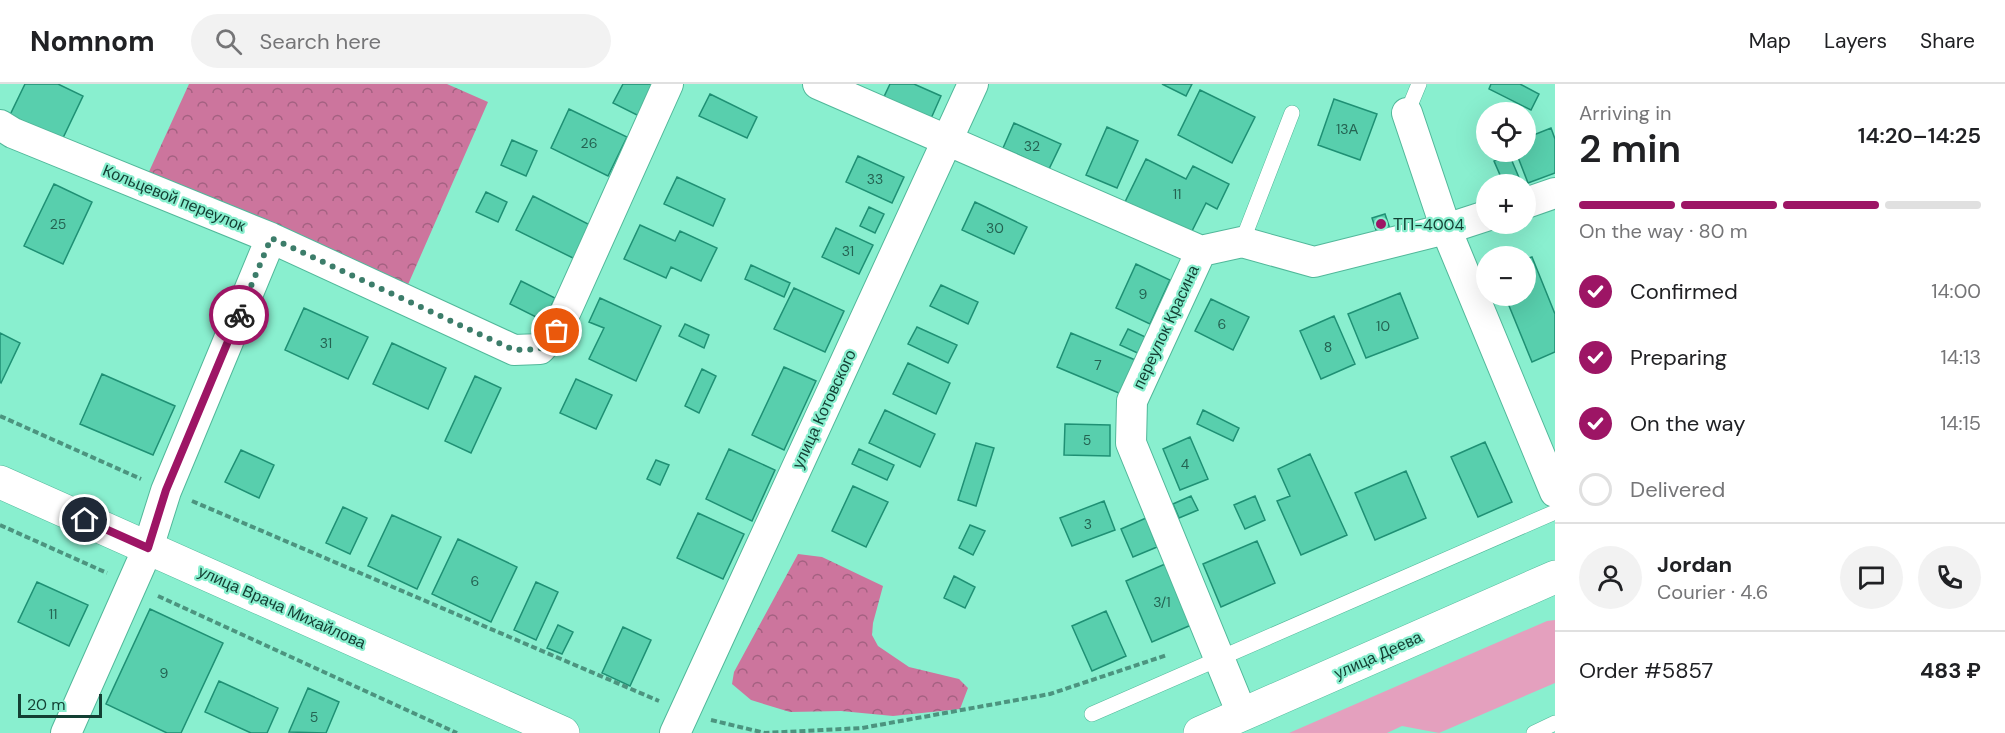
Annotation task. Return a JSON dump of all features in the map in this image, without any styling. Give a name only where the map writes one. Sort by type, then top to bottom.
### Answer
[{"type":"main road","name":"улица Врача Михайлова","points":[[0,483],[563,733]]},
{"type":"main road","name":"улица Деева","points":[[1200,733],[1555,577]]},
{"type":"street","name":"Кольцевой переулок","points":[[0,125],[13,133],[271,238],[514,350],[540,349],[557,331],[668,84]]},
{"type":"street","points":[[818,84],[1201,251]]},
{"type":"street","name":"улица Котовского","points":[[680,723],[973,84]]},
{"type":"street","points":[[1407,113],[1446,229],[1555,492]]},
{"type":"street","points":[[1536,200],[1555,193]]},
{"type":"street","name":"переулок Красина","points":[[1242,714],[1131,442],[1132,401],[1201,251],[1242,242],[1314,262],[1476,219]]},
{"type":"street","points":[[66,733],[148,548],[166,490],[271,238]]},
{"type":"lane","points":[[1407,113],[1419,84]]},
{"type":"lane","points":[[1242,242],[1292,113]]},
{"type":"lane","points":[[1092,714],[1555,512]]},
{"type":"lane","points":[[1534,733],[1555,723]]},
{"type":"path","points":[[0,416],[680,723],[723,724],[765,732],[862,731],[1050,694],[1169,655]]},
{"type":"path","points":[[0,525],[457,733]]},
{"type":"shaded area","points":[[1555,620],[1555,683],[1439,733],[1402,726],[1387,733],[1289,733],[1547,621]]},
{"type":"green space","points":[[189,84],[447,84],[488,102],[403,296],[147,176]]},
{"type":"green space","points":[[798,554],[822,557],[883,586],[872,635],[878,646],[909,667],[959,679],[968,688],[960,709],[893,716],[841,711],[790,712],[751,700],[732,684],[734,672]]},
{"type":"building","points":[[25,84],[58,84],[83,96],[62,140],[10,115]]},
{"type":"building","points":[[623,84],[655,84],[639,116],[613,103]]},
{"type":"building","points":[[890,84],[914,84],[941,96],[929,123],[882,101]]},
{"type":"building","points":[[1162,84],[1192,84],[1186,96]]},
{"type":"building","points":[[1491,84],[1520,84],[1539,94],[1535,102],[1515,102],[1489,89]]},
{"type":"building","points":[[1200,90],[1255,117],[1232,163],[1178,135]]},
{"type":"building","points":[[710,94],[757,117],[747,138],[699,116]]},
{"type":"building","points":[[1334,99],[1377,114],[1360,160],[1318,145]]},
{"type":"building","points":[[569,109],[627,137],[608,176],[551,148]]},
{"type":"building","points":[[1014,123],[1061,144],[1049,169],[1003,148]]},
{"type":"building","points":[[1107,127],[1138,141],[1117,188],[1086,175]]},
{"type":"building","points":[[1551,128],[1555,139],[1555,173],[1536,180],[1536,174],[1525,174],[1520,162],[1536,162],[1536,134]]},
{"type":"building","points":[[512,140],[537,151],[526,176],[501,165]]},
{"type":"building","points":[[858,156],[904,177],[892,203],[846,182]]},
{"type":"building","points":[[1146,159],[1186,179],[1193,166],[1229,184],[1217,209],[1206,203],[1189,237],[1124,204]]},
{"type":"building","points":[[1494,162],[1512,162],[1517,174],[1500,174]]},
{"type":"building","points":[[677,177],[725,199],[713,226],[664,204]]},
{"type":"building","points":[[54,184],[92,202],[63,264],[24,246]]},
{"type":"building","points":[[486,192],[507,202],[498,222],[476,212]]},
{"type":"building","points":[[533,196],[592,226],[575,259],[516,230]]},
{"type":"building","points":[[975,202],[1027,227],[1014,254],[962,230]]},
{"type":"building","points":[[869,207],[884,214],[875,233],[860,226]]},
{"type":"building","name":"ТП-4004","points":[[1385,214],[1390,229],[1377,233],[1372,218]]},
{"type":"building","points":[[640,225],[675,241],[680,231],[717,248],[701,281],[671,267],[666,278],[624,259]]},
{"type":"building","points":[[836,228],[873,245],[859,274],[822,257]]},
{"type":"building","points":[[1136,264],[1170,280],[1150,324],[1116,308]]},
{"type":"building","points":[[751,265],[790,283],[784,297],[745,279]]},
{"type":"building","points":[[1536,267],[1555,314],[1555,352],[1532,362],[1509,306],[1536,306]]},
{"type":"building","points":[[521,281],[555,298],[544,321],[510,304]]},
{"type":"building","points":[[941,285],[978,302],[968,324],[930,306]]},
{"type":"building","points":[[794,288],[844,311],[825,352],[774,329]]},
{"type":"building","points":[[1400,293],[1418,338],[1366,358],[1348,314]]},
{"type":"building","points":[[600,298],[661,326],[636,381],[589,359],[604,328],[589,322]]},
{"type":"building","points":[[1211,299],[1249,317],[1233,350],[1195,331]]},
{"type":"building","points":[[304,308],[368,337],[348,379],[285,350]]},
{"type":"building","points":[[1334,316],[1355,364],[1321,379],[1300,331]]},
{"type":"building","points":[[685,324],[709,335],[704,348],[679,336]]},
{"type":"building","points":[[917,327],[957,345],[948,363],[908,344]]},
{"type":"building","points":[[1128,329],[1152,340],[1144,356],[1120,345]]},
{"type":"building","points":[[0,333],[20,343],[1,383],[0,382]]},
{"type":"building","points":[[1071,333],[1140,362],[1126,396],[1057,367]]},
{"type":"building","points":[[392,343],[446,368],[428,409],[373,384]]},
{"type":"building","points":[[908,363],[950,383],[936,414],[893,394]]},
{"type":"building","points":[[784,367],[816,381],[784,450],[752,435]]},
{"type":"building","points":[[702,369],[716,376],[699,413],[685,406]]},
{"type":"building","points":[[102,374],[175,406],[153,455],[80,424]]},
{"type":"building","points":[[475,376],[501,388],[471,453],[445,441]]},
{"type":"building","points":[[576,379],[612,395],[596,429],[560,413]]},
{"type":"building","points":[[885,410],[935,434],[920,467],[869,443]]},
{"type":"building","points":[[1203,410],[1239,428],[1233,441],[1197,424]]},
{"type":"building","points":[[1065,424],[1110,425],[1110,456],[1064,455]]},
{"type":"building","points":[[1190,437],[1208,479],[1180,490],[1163,449]]},
{"type":"building","points":[[1485,442],[1512,502],[1478,517],[1451,457]]},
{"type":"building","points":[[976,443],[994,448],[976,506],[958,500]]},
{"type":"building","points":[[729,449],[775,470],[752,521],[706,499]]},
{"type":"building","points":[[859,449],[894,465],[887,480],[852,464]]},
{"type":"building","points":[[241,450],[274,465],[259,498],[225,482]]},
{"type":"building","points":[[1310,454],[1347,535],[1301,555],[1277,501],[1290,496],[1278,469]]},
{"type":"building","points":[[656,460],[669,465],[660,485],[647,479]]},
{"type":"building","points":[[1406,471],[1426,518],[1375,540],[1355,493]]},
{"type":"building","points":[[853,486],[888,502],[866,547],[832,531]]},
{"type":"building","points":[[1191,496],[1198,510],[1179,518],[1173,504]]},
{"type":"building","points":[[1255,496],[1265,520],[1245,529],[1234,505]]},
{"type":"building","points":[[1104,501],[1115,530],[1072,546],[1060,518]]},
{"type":"building","points":[[343,507],[367,518],[350,554],[326,543]]},
{"type":"building","points":[[698,513],[744,534],[723,579],[677,558]]},
{"type":"building","points":[[392,515],[441,537],[417,589],[368,566]]},
{"type":"building","points":[[1146,518],[1157,547],[1133,557],[1121,529]]},
{"type":"building","points":[[970,525],[985,531],[973,555],[959,548]]},
{"type":"building","points":[[458,539],[517,567],[491,622],[432,594]]},
{"type":"building","points":[[1257,541],[1275,583],[1221,607],[1203,564]]},
{"type":"building","points":[[1172,561],[1198,622],[1152,642],[1126,581]]},
{"type":"building","points":[[954,576],[975,587],[965,608],[944,598]]},
{"type":"building","points":[[37,582],[88,605],[69,646],[18,622]]},
{"type":"building","points":[[536,582],[558,592],[536,640],[514,630]]},
{"type":"building","points":[[150,609],[223,643],[181,733],[167,733],[106,704]]},
{"type":"building","points":[[1106,611],[1126,656],[1092,671],[1072,626]]},
{"type":"building","points":[[558,625],[573,632],[562,654],[547,648]]},
{"type":"building","points":[[623,627],[651,640],[630,686],[602,673]]},
{"type":"building","points":[[219,681],[278,708],[267,733],[251,733],[205,712]]},
{"type":"building","points":[[308,688],[339,702],[326,733],[289,732]]},
{"type":"way so far","points":[[239,315],[271,238],[514,350],[540,349],[557,331]]},
{"type":"place","name":"ТП-4004","points":[[1381,224]]},
{"type":"route","points":[[85,520],[148,548],[166,490],[239,315]]}]
